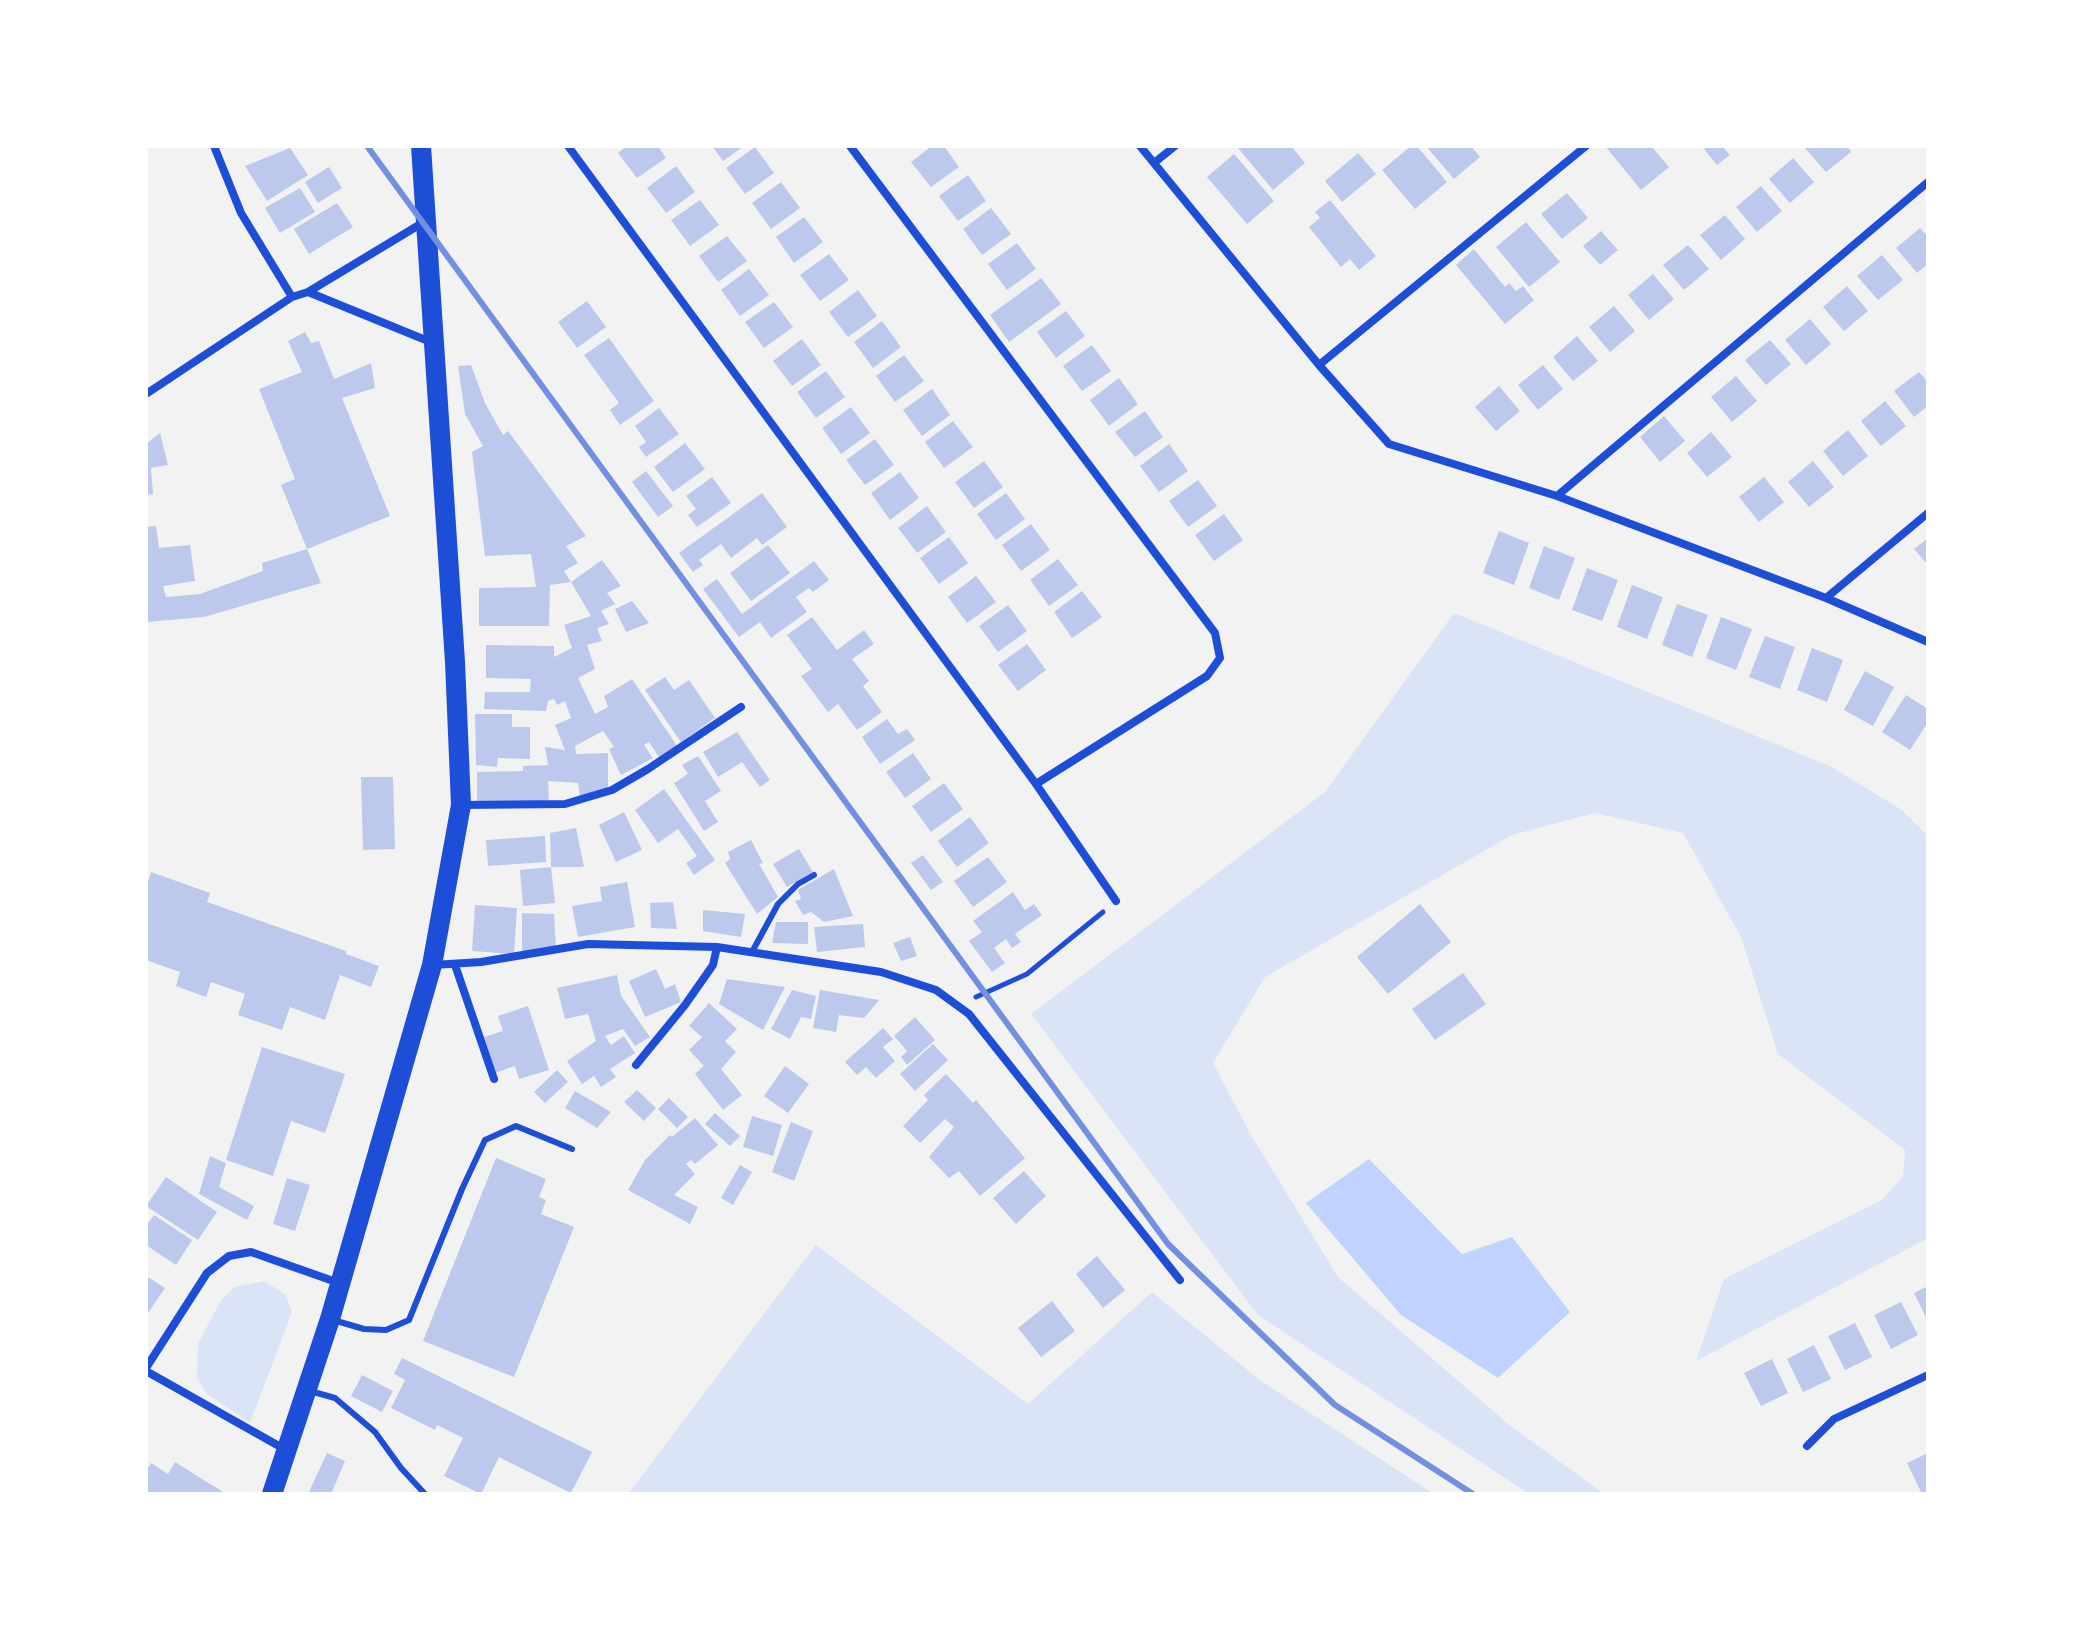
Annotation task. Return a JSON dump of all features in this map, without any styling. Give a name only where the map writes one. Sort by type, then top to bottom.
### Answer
[{"type":"main road","points":[[272,1494],[330,1319],[432,965],[461,805],[455,662],[421,146]]},
{"type":"street","points":[[214,146],[241,213],[292,297]]},
{"type":"street","points":[[568,146],[1036,784],[1116,901]]},
{"type":"street","points":[[850,146],[1215,633],[1220,658],[1207,676],[1036,784]]},
{"type":"street","points":[[1140,146],[1319,365],[1389,444],[1557,496],[1826,598],[1928,642]]},
{"type":"street","points":[[1154,163],[1175,146]]},
{"type":"street","points":[[1319,365],[1586,146]]},
{"type":"street","points":[[1557,496],[1928,182]]},
{"type":"street","points":[[146,394],[292,297],[308,292],[424,222]]},
{"type":"street","points":[[308,292],[434,344]]},
{"type":"street","points":[[1826,598],[1928,513]]},
{"type":"street","points":[[461,805],[565,804],[612,790],[741,707]]},
{"type":"street","points":[[432,965],[455,965],[588,944],[717,947],[881,972],[936,990],[969,1014],[1180,1280]]},
{"type":"street","points":[[636,1065],[713,965],[717,947]]},
{"type":"street","points":[[455,965],[494,1079]]},
{"type":"street","points":[[287,1450],[146,1370],[207,1273],[229,1256],[251,1252],[339,1283]]},
{"type":"street","points":[[1807,1446],[1834,1419],[1928,1375]]},
{"type":"lane","points":[[752,952],[778,904],[798,884],[814,875]]},
{"type":"lane","points":[[330,1319],[364,1329],[386,1330],[409,1320],[485,1140],[516,1126],[572,1149]]},
{"type":"lane","points":[[306,1390],[335,1398],[375,1432],[425,1494]]},
{"type":"path","points":[[957,1006],[1027,974],[1116,901]]},
{"type":"shaded area","points":[[1454,613],[1830,766],[1902,810],[1928,836],[1928,1238],[1696,1361],[1724,1279],[1882,1200],[1903,1176],[1905,1150],[1778,1054],[1741,937],[1683,833],[1595,813],[1512,835],[1265,977],[1213,1063],[1251,1135],[1338,1277],[1507,1423],[1604,1494],[1529,1494],[1258,1315],[1031,1014],[1325,792]]},
{"type":"shaded area","points":[[816,1245],[1028,1404],[1152,1292],[1261,1381],[1434,1494],[628,1494]]},
{"type":"shaded area","points":[[264,1281],[286,1295],[292,1312],[250,1423],[207,1394],[197,1378],[198,1344],[221,1300],[235,1287]]},
{"type":"water","points":[[1369,1159],[1462,1254],[1512,1237],[1570,1312],[1498,1378],[1401,1315],[1306,1203]]},
{"type":"building","points":[[627,146],[658,146],[666,158],[637,178],[618,153]]},
{"type":"building","points":[[712,146],[744,146],[723,161]]},
{"type":"building","points":[[932,146],[944,146],[959,167],[931,187],[911,162]]},
{"type":"building","points":[[1291,146],[1305,163],[1273,190],[1238,148]]},
{"type":"building","points":[[1411,146],[1417,146],[1447,182],[1415,209],[1382,170]]},
{"type":"building","points":[[1426,146],[1471,146],[1480,157],[1454,179]]},
{"type":"building","points":[[1605,146],[1651,146],[1669,167],[1641,190]]},
{"type":"building","points":[[1722,146],[1730,155],[1717,165],[1704,149]]},
{"type":"building","points":[[1847,146],[1851,152],[1826,172],[1805,148]]},
{"type":"building","points":[[755,147],[774,173],[745,194],[726,168]]},
{"type":"building","points":[[290,148],[308,175],[267,201],[245,166]]},
{"type":"building","points":[[1358,153],[1376,174],[1342,202],[1325,181]]},
{"type":"building","points":[[1234,154],[1274,201],[1247,224],[1207,177]]},
{"type":"building","points":[[1793,158],[1814,182],[1790,203],[1769,179]]},
{"type":"building","points":[[676,166],[695,192],[666,213],[647,188]]},
{"type":"building","points":[[329,167],[342,188],[318,203],[305,182]]},
{"type":"building","points":[[968,175],[986,201],[958,221],[939,196]]},
{"type":"building","points":[[781,182],[800,208],[771,229],[752,203]]},
{"type":"building","points":[[1761,186],[1782,211],[1757,232],[1736,207]]},
{"type":"building","points":[[300,188],[315,212],[280,233],[265,208]]},
{"type":"building","points":[[1567,193],[1588,218],[1562,239],[1541,214]]},
{"type":"building","points":[[700,200],[719,225],[690,246],[671,220]]},
{"type":"building","points":[[1330,200],[1376,256],[1359,270],[1350,259],[1341,267],[1309,227],[1320,218],[1315,212]]},
{"type":"building","points":[[337,203],[353,227],[309,254],[294,229]]},
{"type":"building","points":[[991,208],[1011,234],[982,255],[963,229]]},
{"type":"building","points":[[1725,215],[1745,239],[1721,260],[1700,235]]},
{"type":"building","points":[[804,217],[823,242],[794,263],[776,237]]},
{"type":"building","points":[[1526,222],[1560,262],[1529,287],[1496,247]]},
{"type":"building","points":[[1920,228],[1928,237],[1928,264],[1917,273],[1896,248]]},
{"type":"building","points":[[1601,231],[1618,250],[1600,265],[1583,246]]},
{"type":"building","points":[[727,236],[747,261],[718,282],[699,256]]},
{"type":"building","points":[[1017,243],[1036,269],[1007,290],[988,264]]},
{"type":"building","points":[[1688,245],[1709,269],[1684,290],[1663,265]]},
{"type":"building","points":[[1474,249],[1505,287],[1509,283],[1516,291],[1523,286],[1534,300],[1505,324],[1456,265]]},
{"type":"building","points":[[829,254],[849,280],[820,301],[800,275]]},
{"type":"building","points":[[1882,255],[1903,280],[1878,300],[1857,276]]},
{"type":"building","points":[[749,269],[769,295],[740,316],[721,290]]},
{"type":"building","points":[[1653,274],[1674,299],[1649,320],[1628,295]]},
{"type":"building","points":[[1041,278],[1061,304],[1009,342],[990,315]]},
{"type":"building","points":[[1847,286],[1868,311],[1844,331],[1823,307]]},
{"type":"building","points":[[858,290],[877,316],[848,337],[829,312]]},
{"type":"building","points":[[587,301],[606,327],[577,348],[558,322]]},
{"type":"building","points":[[774,302],[793,327],[764,348],[745,322]]},
{"type":"building","points":[[1614,306],[1635,331],[1610,352],[1589,327]]},
{"type":"building","points":[[1066,311],[1085,336],[1056,358],[1037,332]]},
{"type":"building","points":[[1810,319],[1831,344],[1806,365],[1785,340]]},
{"type":"building","points":[[882,321],[901,347],[873,368],[854,342]]},
{"type":"building","points":[[305,332],[311,343],[319,341],[334,379],[371,363],[375,388],[342,398],[390,516],[307,549],[281,485],[295,479],[259,389],[302,372],[288,341]]},
{"type":"building","points":[[1577,336],[1598,361],[1573,381],[1553,357]]},
{"type":"building","points":[[609,338],[654,401],[620,425],[610,410],[619,403],[584,355]]},
{"type":"building","points":[[802,339],[821,365],[792,386],[773,361]]},
{"type":"building","points":[[1770,340],[1791,364],[1766,385],[1745,360]]},
{"type":"building","points":[[1092,345],[1111,371],[1082,391],[1063,366]]},
{"type":"building","points":[[904,355],[924,381],[895,402],[876,376]]},
{"type":"building","points":[[471,365],[485,403],[503,435],[508,431],[586,536],[566,546],[578,563],[564,571],[571,582],[550,585],[549,626],[479,626],[479,588],[536,587],[531,554],[485,556],[472,452],[483,446],[465,414],[458,366]]},
{"type":"building","points":[[1543,365],[1563,389],[1538,410],[1518,385]]},
{"type":"building","points":[[826,371],[845,397],[816,418],[797,392]]},
{"type":"building","points":[[1919,372],[1928,382],[1928,406],[1914,417],[1894,391]]},
{"type":"building","points":[[1736,376],[1757,401],[1732,422],[1711,397]]},
{"type":"building","points":[[1119,378],[1138,404],[1109,426],[1090,400]]},
{"type":"building","points":[[1499,386],[1520,411],[1496,431],[1475,407]]},
{"type":"building","points":[[932,389],[950,415],[922,436],[903,410]]},
{"type":"building","points":[[1885,401],[1906,426],[1881,446],[1861,421]]},
{"type":"building","points":[[851,407],[870,433],[841,454],[822,428]]},
{"type":"building","points":[[659,408],[679,434],[646,457],[639,447],[646,442],[635,426]]},
{"type":"building","points":[[1145,411],[1163,437],[1135,457],[1115,432]]},
{"type":"building","points":[[1664,416],[1685,441],[1660,462],[1640,437]]},
{"type":"building","points":[[953,421],[973,447],[944,468],[925,442]]},
{"type":"building","points":[[1848,430],[1868,456],[1843,476],[1823,451]]},
{"type":"building","points":[[1711,432],[1732,457],[1707,477],[1687,453]]},
{"type":"building","points":[[160,433],[168,465],[151,468],[153,494],[146,495],[146,444]]},
{"type":"building","points":[[875,439],[894,465],[865,485],[846,460]]},
{"type":"building","points":[[685,443],[705,469],[673,492],[654,467]]},
{"type":"building","points":[[1169,444],[1188,471],[1159,492],[1140,466]]},
{"type":"building","points":[[984,461],[1003,487],[974,508],[955,482]]},
{"type":"building","points":[[1813,461],[1834,487],[1809,507],[1788,482]]},
{"type":"building","points":[[646,471],[673,506],[658,517],[632,482]]},
{"type":"building","points":[[900,472],[919,498],[890,520],[871,493]]},
{"type":"building","points":[[712,477],[731,503],[697,527],[688,515],[696,509],[686,496]]},
{"type":"building","points":[[1764,477],[1784,502],[1759,522],[1739,497]]},
{"type":"building","points":[[1198,480],[1217,506],[1188,527],[1169,501]]},
{"type":"building","points":[[762,493],[787,527],[762,545],[757,538],[731,558],[721,544],[699,560],[703,565],[693,572],[679,553]]},
{"type":"building","points":[[1006,493],[1025,519],[996,540],[977,514]]},
{"type":"building","points":[[927,506],[946,532],[917,553],[898,528]]},
{"type":"building","points":[[1224,514],[1243,540],[1214,561],[1195,535]]},
{"type":"building","points":[[1031,524],[1050,550],[1021,571],[1002,545]]},
{"type":"building","points":[[156,526],[159,548],[190,545],[195,581],[163,586],[166,597],[200,594],[263,571],[262,563],[307,549],[321,583],[204,617],[146,622],[146,527]]},
{"type":"building","points":[[1499,531],[1529,543],[1514,585],[1483,573]]},
{"type":"building","points":[[949,537],[968,563],[939,584],[920,558]]},
{"type":"building","points":[[1928,538],[1928,565],[1914,549]]},
{"type":"building","points":[[768,545],[790,573],[751,601],[730,573]]},
{"type":"building","points":[[1544,546],[1575,558],[1559,600],[1529,588]]},
{"type":"building","points":[[1058,559],[1078,585],[1049,606],[1030,580]]},
{"type":"building","points":[[602,560],[621,586],[607,593],[615,604],[601,611],[609,624],[597,628],[602,641],[587,645],[595,669],[578,678],[595,714],[608,707],[604,696],[632,679],[677,746],[659,757],[649,742],[644,745],[653,758],[621,775],[609,749],[614,747],[603,731],[575,746],[576,754],[608,753],[608,789],[580,798],[578,783],[548,781],[549,802],[477,803],[477,772],[523,771],[523,766],[548,765],[545,747],[565,750],[555,725],[571,718],[565,701],[557,705],[554,699],[548,701],[546,711],[484,709],[485,692],[530,692],[531,679],[486,678],[486,645],[554,646],[554,657],[572,648],[564,625],[591,616],[571,582]]},
{"type":"building","points":[[814,561],[829,580],[813,592],[809,588],[796,597],[807,612],[771,638],[760,622],[739,637],[703,589],[717,579],[742,614]]},
{"type":"building","points":[[1587,568],[1618,580],[1602,621],[1572,610]]},
{"type":"building","points":[[976,576],[996,602],[967,623],[948,597]]},
{"type":"building","points":[[1632,585],[1663,597],[1647,639],[1617,627]]},
{"type":"building","points":[[1082,591],[1102,617],[1072,638],[1054,612]]},
{"type":"building","points":[[632,601],[649,623],[626,632],[615,609]]},
{"type":"building","points":[[1677,604],[1708,615],[1692,657],[1662,645]]},
{"type":"building","points":[[1008,605],[1027,631],[998,652],[979,626]]},
{"type":"building","points":[[812,617],[837,650],[864,630],[874,644],[852,659],[869,681],[863,686],[882,712],[857,730],[838,704],[828,712],[801,676],[812,669],[787,635]]},
{"type":"building","points":[[1721,617],[1752,629],[1736,670],[1706,658]]},
{"type":"building","points":[[1765,636],[1795,647],[1780,689],[1749,677]]},
{"type":"building","points":[[1027,644],[1046,670],[1018,691],[998,665]]},
{"type":"building","points":[[1812,648],[1843,660],[1827,702],[1797,690]]},
{"type":"building","points":[[1865,671],[1894,687],[1873,726],[1844,710]]},
{"type":"building","points":[[665,677],[674,690],[689,680],[715,718],[681,742],[645,690]]},
{"type":"building","points":[[1906,695],[1928,709],[1928,722],[1910,750],[1882,732]]},
{"type":"building","points":[[475,714],[512,714],[512,727],[530,727],[530,759],[498,758],[497,767],[476,765]]},
{"type":"building","points":[[887,719],[898,734],[907,729],[915,740],[880,764],[862,737]]},
{"type":"building","points":[[737,732],[770,780],[760,787],[742,762],[718,777],[703,752]]},
{"type":"building","points":[[913,753],[931,779],[905,798],[886,772]]},
{"type":"building","points":[[698,756],[721,791],[705,801],[718,822],[704,831],[674,783],[688,774],[682,765]]},
{"type":"building","points":[[361,777],[393,777],[395,849],[363,850]]},
{"type":"building","points":[[944,783],[963,809],[931,832],[912,806]]},
{"type":"building","points":[[664,789],[715,860],[694,875],[686,863],[697,856],[678,829],[658,843],[635,810]]},
{"type":"building","points":[[624,812],[642,850],[616,862],[599,825]]},
{"type":"building","points":[[970,817],[989,843],[957,867],[938,841]]},
{"type":"building","points":[[576,828],[584,867],[551,867],[550,833]]},
{"type":"building","points":[[545,836],[546,862],[488,866],[486,840]]},
{"type":"building","points":[[751,840],[763,863],[759,864],[778,897],[757,914],[725,863],[730,859],[728,852]]},
{"type":"building","points":[[799,849],[813,872],[787,887],[773,864]]},
{"type":"building","points":[[923,855],[943,882],[931,890],[911,863]]},
{"type":"building","points":[[988,857],[1007,882],[973,907],[954,881]]},
{"type":"building","points":[[551,867],[555,903],[523,906],[520,870]]},
{"type":"building","points":[[834,869],[853,916],[824,922],[811,912],[803,915],[795,901],[801,899],[798,890]]},
{"type":"building","points":[[151,872],[210,893],[207,902],[346,951],[346,954],[379,966],[371,987],[340,975],[325,1020],[290,1007],[282,1030],[238,1015],[245,994],[211,982],[206,997],[176,986],[180,972],[146,960],[146,888]]},
{"type":"building","points":[[627,882],[635,927],[578,937],[572,906],[602,901],[600,887]]},
{"type":"building","points":[[1013,892],[1025,910],[1034,904],[1042,915],[1015,934],[1021,942],[1012,948],[1006,939],[994,948],[1005,963],[992,972],[969,941],[982,932],[973,921]]},
{"type":"building","points":[[673,902],[677,929],[651,928],[650,903]]},
{"type":"building","points":[[1420,904],[1451,942],[1388,994],[1357,957]]},
{"type":"building","points":[[475,905],[517,908],[514,954],[472,951]]},
{"type":"building","points":[[703,910],[745,914],[741,937],[703,931]]},
{"type":"building","points":[[522,913],[554,914],[556,949],[522,952]]},
{"type":"building","points":[[776,922],[808,922],[808,944],[772,943]]},
{"type":"building","points":[[863,924],[865,947],[817,952],[814,927]]},
{"type":"building","points":[[910,937],[917,956],[901,961],[893,943]]},
{"type":"building","points":[[656,969],[665,989],[675,984],[681,1002],[645,1017],[629,981]]},
{"type":"building","points":[[1463,973],[1486,1004],[1435,1040],[1412,1009]]},
{"type":"building","points":[[617,975],[621,996],[650,1037],[635,1046],[623,1029],[605,1036],[611,1045],[624,1036],[635,1053],[610,1069],[616,1077],[601,1087],[594,1076],[582,1084],[567,1061],[596,1041],[588,1014],[565,1019],[557,988]]},
{"type":"building","points":[[727,979],[785,987],[763,1030],[719,1004]]},
{"type":"building","points":[[792,990],[816,996],[811,1019],[801,1017],[790,1039],[771,1029]]},
{"type":"building","points":[[820,990],[879,1000],[864,1018],[839,1015],[836,1032],[813,1028]]},
{"type":"building","points":[[709,1003],[737,1029],[725,1041],[736,1052],[721,1069],[742,1095],[723,1110],[695,1074],[704,1066],[689,1050],[702,1037],[689,1026]]},
{"type":"building","points":[[528,1006],[549,1070],[519,1079],[515,1066],[495,1073],[484,1037],[503,1031],[498,1016]]},
{"type":"building","points":[[915,1017],[935,1040],[907,1065],[901,1057],[907,1051],[894,1036]]},
{"type":"building","points":[[883,1028],[893,1039],[883,1047],[895,1061],[876,1078],[866,1067],[857,1075],[845,1062]]},
{"type":"building","points":[[933,1044],[948,1060],[915,1091],[900,1074]]},
{"type":"building","points":[[262,1047],[345,1074],[325,1133],[291,1121],[273,1176],[226,1160]]},
{"type":"building","points":[[785,1066],[809,1084],[788,1113],[764,1096]]},
{"type":"building","points":[[557,1070],[568,1082],[545,1103],[534,1092]]},
{"type":"building","points":[[946,1074],[973,1103],[976,1100],[1025,1158],[980,1196],[959,1171],[949,1178],[929,1157],[954,1127],[945,1119],[920,1143],[903,1126],[928,1100],[924,1095]]},
{"type":"building","points":[[637,1090],[656,1108],[644,1121],[624,1102]]},
{"type":"building","points":[[575,1091],[611,1112],[597,1128],[565,1108]]},
{"type":"building","points":[[669,1098],[688,1117],[677,1128],[658,1109]]},
{"type":"building","points":[[715,1113],[740,1136],[730,1146],[705,1124]]},
{"type":"building","points":[[752,1116],[782,1125],[773,1156],[743,1147]]},
{"type":"building","points":[[695,1118],[718,1145],[695,1164],[691,1160],[686,1164],[695,1174],[674,1195],[698,1207],[690,1224],[628,1190],[645,1160],[670,1135],[672,1137]]},
{"type":"building","points":[[791,1122],[813,1131],[794,1181],[772,1172]]},
{"type":"building","points":[[210,1156],[226,1163],[219,1187],[254,1206],[247,1220],[199,1194]]},
{"type":"building","points":[[496,1158],[546,1179],[539,1197],[546,1200],[541,1214],[574,1227],[514,1377],[423,1341]]},
{"type":"building","points":[[740,1165],[752,1172],[733,1205],[721,1198]]},
{"type":"building","points":[[1024,1171],[1046,1196],[1016,1224],[993,1198]]},
{"type":"building","points":[[166,1177],[217,1212],[198,1240],[146,1206]]},
{"type":"building","points":[[287,1178],[310,1185],[295,1231],[273,1224]]},
{"type":"building","points":[[154,1215],[192,1240],[176,1265],[146,1245],[146,1226]]},
{"type":"building","points":[[1097,1256],[1125,1290],[1103,1308],[1076,1274]]},
{"type":"building","points":[[146,1276],[165,1288],[146,1316]]},
{"type":"building","points":[[1928,1286],[1928,1321],[1914,1293]]},
{"type":"building","points":[[1052,1301],[1075,1331],[1041,1357],[1018,1328]]},
{"type":"building","points":[[1901,1302],[1918,1335],[1891,1349],[1874,1315]]},
{"type":"building","points":[[1855,1323],[1872,1357],[1845,1370],[1828,1336]]},
{"type":"building","points":[[1814,1345],[1831,1379],[1803,1392],[1787,1359]]},
{"type":"building","points":[[402,1358],[592,1452],[571,1493],[499,1457],[481,1494],[444,1476],[463,1438],[437,1425],[435,1430],[391,1408],[405,1380],[394,1374]]},
{"type":"building","points":[[1772,1359],[1788,1393],[1761,1406],[1744,1373]]},
{"type":"building","points":[[362,1375],[393,1391],[382,1412],[351,1396]]},
{"type":"building","points":[[327,1453],[345,1461],[331,1494],[308,1494]]},
{"type":"building","points":[[1928,1453],[1928,1494],[1922,1494],[1907,1463]]},
{"type":"building","points":[[175,1462],[222,1494],[146,1494],[146,1471],[151,1463],[168,1474]]},
{"type":"railway","points":[[367,146],[1168,1244],[1335,1405],[1473,1494]]}]
